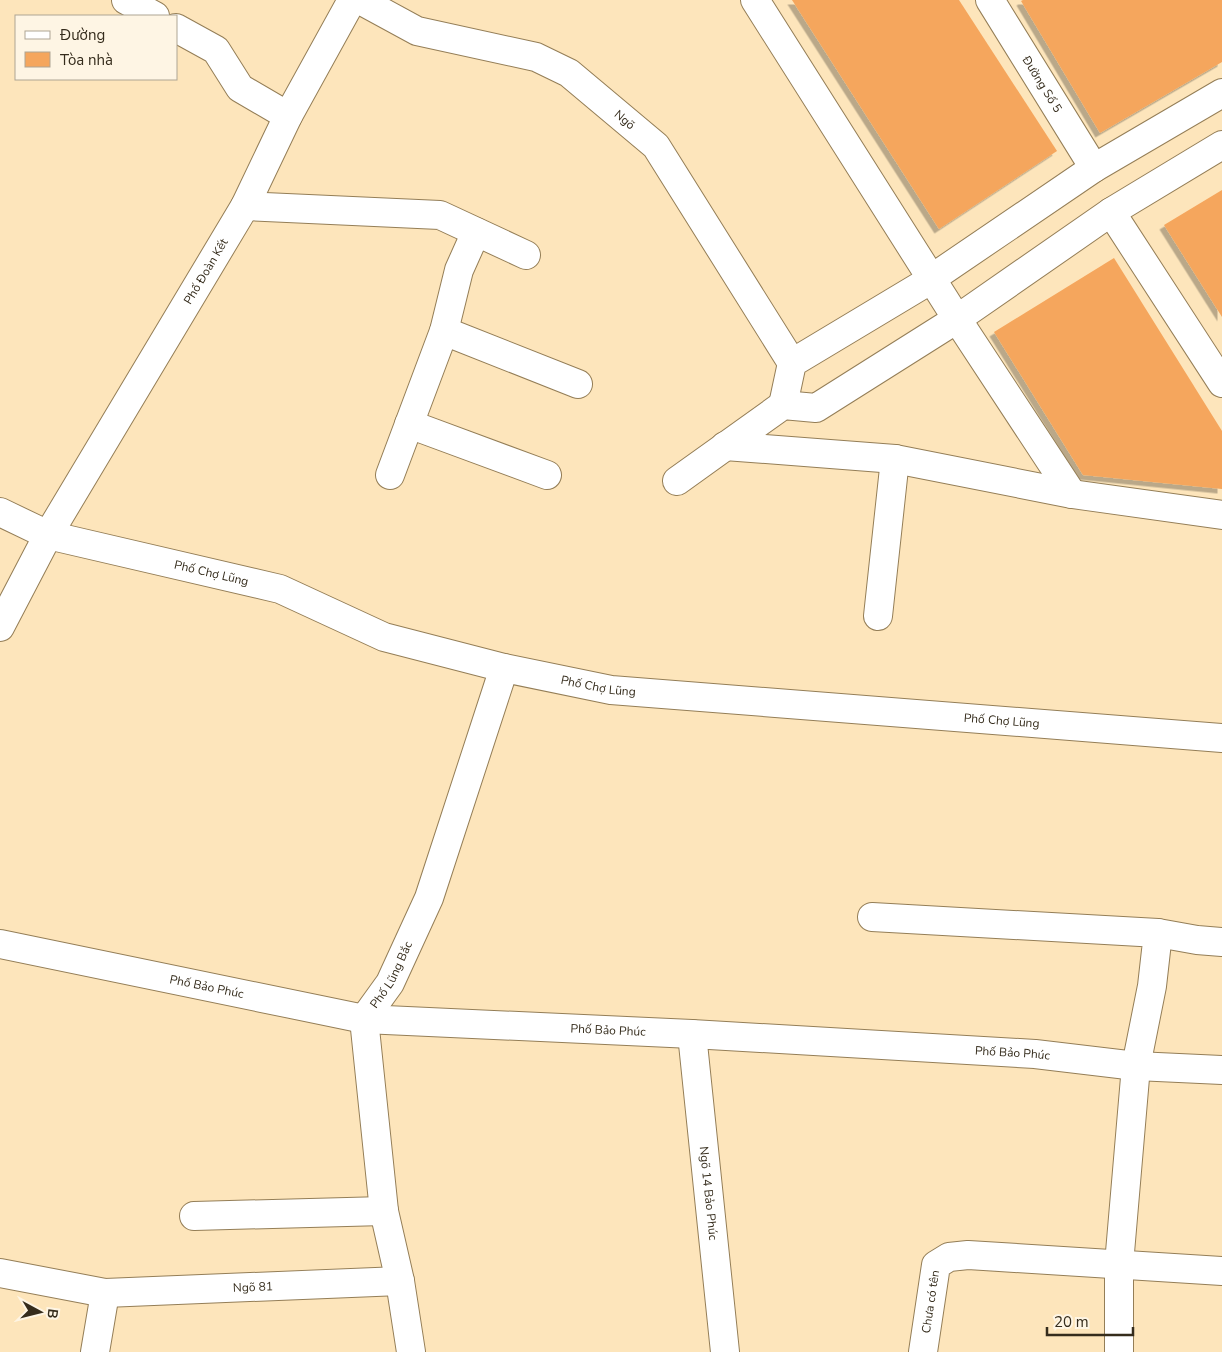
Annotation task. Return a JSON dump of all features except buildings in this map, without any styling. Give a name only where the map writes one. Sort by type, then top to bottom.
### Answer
[{"type":"street","points":[[126,0],[155,15]]},
{"type":"street","points":[[158,15],[168,0]]},
{"type":"street","name":"Phố Đoàn Kết","points":[[0,627],[48,535],[245,206],[288,116],[352,0]]},
{"type":"street","name":"Ngõ","points":[[360,0],[417,31],[536,56],[569,73],[649,140],[656,146],[792,363]]},
{"type":"street","points":[[755,0],[957,319],[1072,494]]},
{"type":"street","name":"Đường Số 5","points":[[990,0],[1094,168]]},
{"type":"street","points":[[178,29],[216,50],[240,88],[288,116]]},
{"type":"street","points":[[677,481],[783,404],[792,363],[932,277],[1094,168],[1222,94]]},
{"type":"street","points":[[783,404],[816,408],[957,319],[1111,212],[1222,145]]},
{"type":"street","points":[[245,206],[440,215],[526,255]]},
{"type":"street","points":[[1111,212],[1222,383]]},
{"type":"street","points":[[390,475],[444,331],[459,270],[476,232]]},
{"type":"street","points":[[444,331],[578,384]]},
{"type":"street","points":[[409,424],[547,475]]},
{"type":"street","points":[[725,446],[895,459],[1072,494],[1222,516]]},
{"type":"street","points":[[878,616],[895,459]]},
{"type":"street","name":"Phố Chợ Lũng","points":[[0,512],[48,535],[280,589],[384,636],[504,668],[611,690],[1222,738]]},
{"type":"street","name":"Phố Lũng Bắc","points":[[411,1352],[400,1281],[384,1211],[364,1019],[390,983],[429,898],[504,668]]},
{"type":"street","points":[[872,916],[1158,934],[1222,942]]},
{"type":"street","points":[[1120,1352],[1118,1264],[1136,1066],[1152,986],[1158,934]]},
{"type":"street","name":"Phố Bảo Phúc","points":[[0,944],[364,1019],[692,1034],[1035,1054],[1136,1066],[1222,1070]]},
{"type":"street","name":"Ngõ 14 Bảo Phúc","points":[[692,1034],[725,1352]]},
{"type":"street","points":[[194,1216],[384,1211]]},
{"type":"street","name":"Chưa có tên","points":[[923,1352],[936,1265],[949,1257],[968,1255],[1118,1264]]},
{"type":"street","points":[[1118,1264],[1222,1271]]},
{"type":"street","name":"Ngõ 81","points":[[0,1273],[105,1293],[400,1281]]},
{"type":"street","points":[[95,1352],[105,1293]]}]
